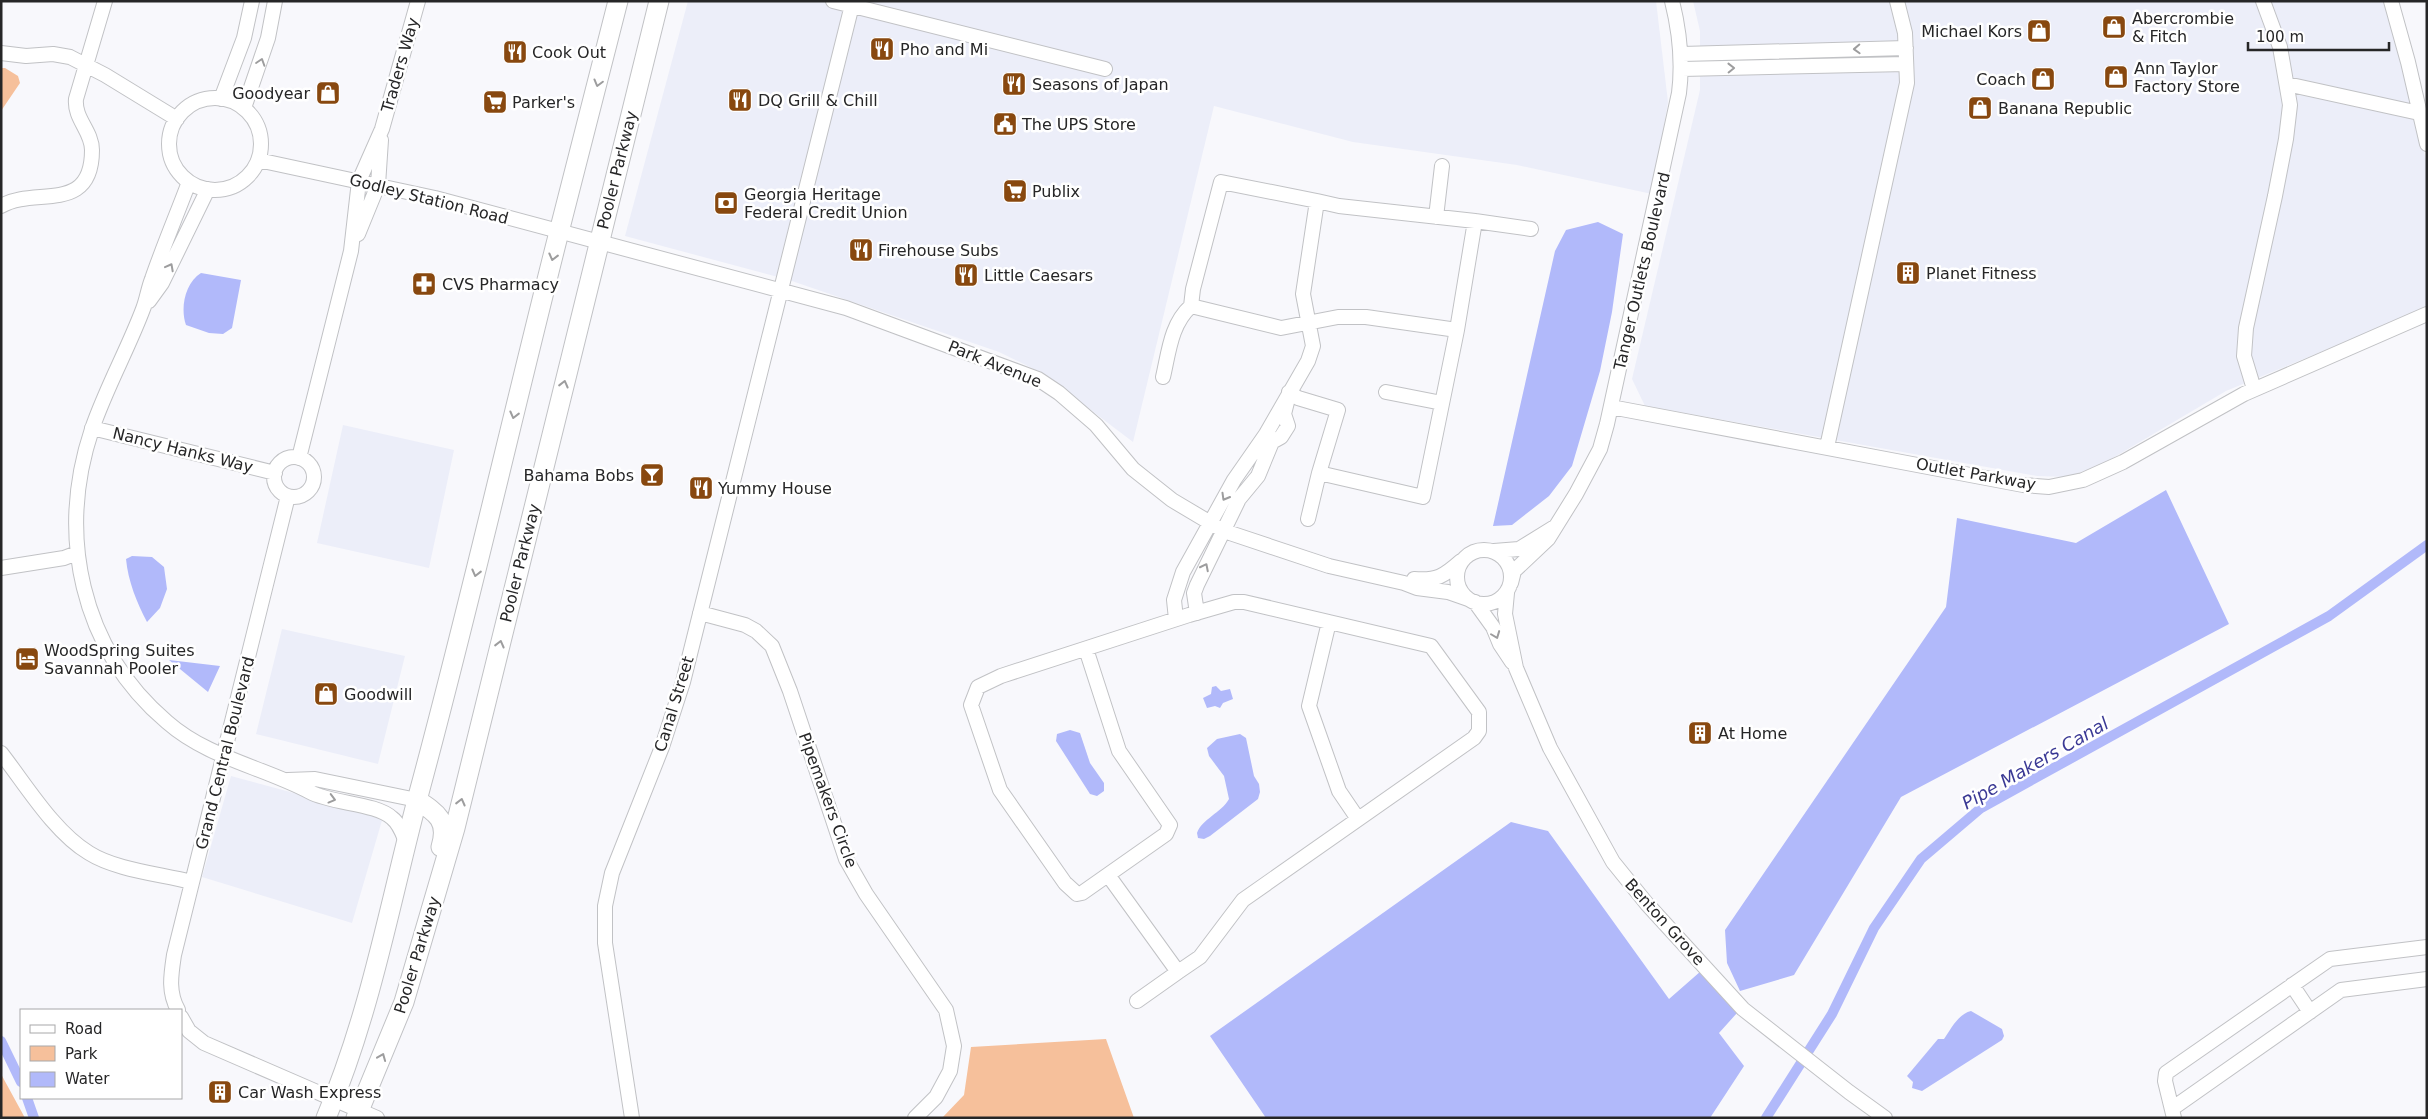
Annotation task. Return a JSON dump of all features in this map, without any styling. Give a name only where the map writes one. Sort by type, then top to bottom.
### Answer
[{"type":"main road","name":"Pooler Parkway","points":[[326,1118],[347,1067],[368,1001],[618,1]]},
{"type":"main road","name":"Pooler Parkway","points":[[358,1114],[396,1021],[416,961],[455,828],[659,3]]},
{"type":"main road","points":[[416,961],[413,947],[445,833],[443,824],[434,811],[417,800]]},
{"type":"street","points":[[1,206],[22,198],[65,195],[76,188],[86,176],[92,160],[92,144],[78,117],[76,103],[105,1]]},
{"type":"street","points":[[221,99],[244,38],[252,1]]},
{"type":"street","points":[[244,108],[268,38],[275,1]]},
{"type":"street","name":"Traders Way","points":[[359,180],[382,129],[418,1]]},
{"type":"street","points":[[833,1],[852,3],[1105,68]]},
{"type":"street","name":"Tanger Outlets Boulevard","points":[[1509,588],[1514,571],[1548,539],[1589,472],[1600,449],[1668,152],[1682,69],[1682,54],[1672,1]]},
{"type":"street","points":[[1827,447],[1907,83],[1905,33],[1898,1]]},
{"type":"street","points":[[2254,389],[2244,356],[2246,328],[2286,139],[2290,104],[2280,47],[2263,1]]},
{"type":"street","points":[[2391,1],[2408,62],[2427,144]]},
{"type":"street","name":"Canal Street","points":[[632,1118],[605,942],[605,906],[612,873],[662,747],[683,682],[852,3]]},
{"type":"street","points":[[1682,54],[1906,48]]},
{"type":"street","points":[[1,53],[26,56],[58,54],[86,64],[177,119]]},
{"type":"street","points":[[1682,69],[1906,64]]},
{"type":"street","points":[[2287,84],[2419,114]]},
{"type":"street","points":[[208,99],[221,99],[244,108],[254,119],[260,132],[261,146],[258,160],[250,174],[238,184],[224,189],[208,190],[189,182],[174,164],[170,153],[171,129],[177,119],[185,109],[196,102],[208,99]]},
{"type":"street","name":"Traders Way","points":[[378,185],[382,129]]},
{"type":"street","name":"Godley Station Road","points":[[258,160],[359,180],[599,243]]},
{"type":"street","points":[[1436,217],[1442,166]]},
{"type":"street","points":[[299,458],[351,251],[359,180]]},
{"type":"street","points":[[189,182],[152,280],[144,308],[92,428],[81,469],[76,501],[77,552],[93,619],[112,657],[133,686],[167,722],[224,758],[288,780],[316,795],[382,810],[394,818],[406,844]]},
{"type":"street","points":[[1163,377],[1173,334],[1181,316],[1191,306],[1193,289],[1221,182],[1339,206],[1531,229]]},
{"type":"street","points":[[351,251],[378,185]]},
{"type":"street","points":[[144,308],[162,283],[208,190]]},
{"type":"street","points":[[1176,619],[1174,600],[1177,587],[1234,480],[1266,434],[1308,361],[1313,346],[1303,294],[1317,201]]},
{"type":"street","points":[[1319,473],[1423,497],[1457,330],[1475,221]]},
{"type":"street","name":"Park Avenue","points":[[599,243],[846,308],[1038,379],[1059,393],[1096,426],[1133,469],[1172,500],[1224,532],[1329,566],[1404,583],[1416,588],[1448,592],[1471,601]]},
{"type":"street","points":[[1191,306],[1281,328],[1308,321],[1338,317],[1366,317],[1457,330]]},
{"type":"street","name":"Outlet Parkway","points":[[1611,407],[2023,485],[2050,487],[2083,480],[2123,462],[2254,389],[2427,314]]},
{"type":"street","points":[[1386,392],[1442,403]]},
{"type":"street","points":[[1198,613],[1194,593],[1196,585],[1240,499],[1258,476],[1272,442],[1281,437],[1288,426],[1284,414],[1288,404],[1288,394]]},
{"type":"street","points":[[1288,394],[1338,410],[1319,473],[1308,519]]},
{"type":"street","name":"Nancy Hanks Way","points":[[92,428],[275,473]]},
{"type":"street","points":[[286,458],[299,458],[310,464],[314,481],[307,492],[301,496],[288,496],[278,489],[274,479],[275,473],[281,462],[286,458]]},
{"type":"street","name":"Grand Central Boulevard","points":[[178,1009],[174,1002],[170,981],[191,882],[224,758],[288,496]]},
{"type":"street","points":[[1494,551],[1501,554],[1508,562],[1512,572],[1509,588],[1499,600],[1489,604],[1471,601],[1461,591],[1457,581],[1457,570],[1462,560],[1470,553],[1480,550],[1507,551],[1523,547],[1554,528]]},
{"type":"street","points":[[1,568],[64,558],[77,552]]},
{"type":"street","name":"Park Avenue","points":[[1404,583],[1414,579],[1432,580],[1448,573],[1462,560]]},
{"type":"street","name":"Benton Grove","points":[[1509,588],[1506,614],[1516,668]]},
{"type":"street","name":"Benton Grove","points":[[1471,601],[1493,627],[1500,644],[1516,668],[1550,748],[1613,862],[1646,904],[1706,966],[1743,1008],[1827,1075],[1885,1118]]},
{"type":"street","points":[[1086,649],[1119,751],[1170,825],[1166,834],[1082,893],[1077,894],[1066,883],[1000,790],[971,705],[978,687],[986,682],[1176,619],[1234,602],[1244,602],[1431,646],[1479,712],[1478,731],[1474,738],[1242,900],[1200,958],[1137,1001]]},
{"type":"street","name":"Pipemakers Circle","points":[[700,614],[745,625],[756,631],[772,646],[790,691],[846,859],[863,888],[946,1010],[954,1046],[950,1071],[936,1098],[915,1118]]},
{"type":"street","points":[[1329,622],[1310,706],[1339,791],[1358,819]]},
{"type":"street","points":[[1,753],[55,824],[88,853],[107,861],[191,882]]},
{"type":"street","points":[[288,780],[314,779],[417,800]]},
{"type":"street","points":[[1108,875],[1178,972]]},
{"type":"street","points":[[2427,947],[2330,959],[2166,1073],[2164,1081],[2174,1113],[2341,990],[2427,979]]},
{"type":"street","points":[[2292,985],[2310,1012]]},
{"type":"street","points":[[182,1019],[189,1031],[204,1043],[334,1099],[358,1114],[376,1118]]},
{"type":"shaded area","points":[[688,1],[1656,1],[1668,102],[1652,194],[1517,165],[1353,142],[1214,106],[1133,442],[1042,373],[999,352],[789,280],[625,236]]},
{"type":"shaded area","points":[[1693,1],[2384,1],[2427,163],[2427,307],[2226,391],[2101,465],[2067,477],[2037,476],[1645,406],[1632,379],[1700,90],[1700,31]]},
{"type":"shaded area","points":[[343,425],[454,450],[429,568],[317,543]]},
{"type":"shaded area","points":[[282,629],[405,656],[378,764],[256,734]]},
{"type":"shaded area","points":[[231,776],[383,817],[352,923],[202,877]]},
{"type":"green space","points":[[1,68],[5,68],[18,76],[20,83],[1,111]]},
{"type":"green space","points":[[1106,1039],[1134,1118],[942,1118],[964,1095],[971,1047]]},
{"type":"green space","points":[[1,1074],[25,1118],[1,1118]]},
{"type":"water","points":[[1598,222],[1623,234],[1612,312],[1600,371],[1572,466],[1549,496],[1512,525],[1493,526],[1555,251],[1566,230]]},
{"type":"water","points":[[201,273],[241,280],[232,328],[223,334],[209,333],[186,325],[184,318],[185,296],[191,283]]},
{"type":"water","points":[[2166,490],[2229,624],[1901,797],[1794,975],[1740,991],[1727,963],[1725,930],[1946,607],[1957,518],[2076,543]]},
{"type":"water","points":[[132,556],[152,557],[164,567],[167,589],[160,608],[147,622],[136,600],[131,584],[126,559]]},
{"type":"water","points":[[169,660],[220,666],[208,692]]},
{"type":"water","points":[[1216,686],[1221,691],[1230,689],[1233,699],[1223,703],[1220,708],[1215,706],[1207,708],[1203,698],[1211,694],[1212,687]]},
{"type":"water","points":[[1070,730],[1080,733],[1090,763],[1104,783],[1104,791],[1097,796],[1090,794],[1056,741],[1057,734]]},
{"type":"water","points":[[1240,734],[1246,738],[1254,776],[1259,784],[1260,792],[1258,799],[1210,836],[1204,839],[1198,838],[1199,828],[1226,804],[1229,799],[1224,776],[1209,756],[1207,748],[1217,739]]},
{"type":"water","points":[[1511,822],[1548,831],[1669,999],[1701,971],[1737,1013],[1719,1033],[1744,1066],[1710,1118],[1266,1118],[1210,1036]]},
{"type":"water","points":[[1971,1011],[2002,1029],[2004,1036],[2002,1040],[1922,1091],[1912,1088],[1913,1082],[1907,1076],[1938,1039],[1944,1039],[1962,1015]]},
{"type":"waterway","name":"Pipe Makers Canal","points":[[1766,1118],[1832,1014],[1874,928],[1921,859],[1981,808],[2329,616],[2427,545]]},
{"type":"waterway","points":[[1,1041],[20,1080]]},
{"type":"waterway","points":[[27,1099],[34,1118]]},
{"type":"place","name":"Abercrombie & Fitch","points":[[2114,27]]},
{"type":"place","name":"Michael Kors","points":[[2039,31]]},
{"type":"place","name":"Pho and Mi","points":[[882,49]]},
{"type":"place","name":"Cook Out","points":[[515,52]]},
{"type":"place","name":"Ann Taylor Factory Store","points":[[2116,77]]},
{"type":"place","name":"Coach","points":[[2043,79]]},
{"type":"place","name":"Seasons of Japan","points":[[1014,84]]},
{"type":"place","name":"Goodyear","points":[[328,93]]},
{"type":"place","name":"DQ Grill & Chill","points":[[740,100]]},
{"type":"place","name":"Parker's","points":[[495,102]]},
{"type":"place","name":"Banana Republic","points":[[1980,108]]},
{"type":"place","name":"The UPS Store","points":[[1005,124]]},
{"type":"place","name":"Publix","points":[[1015,191]]},
{"type":"place","name":"Georgia Heritage Federal Credit Union","points":[[726,203]]},
{"type":"place","name":"Firehouse Subs","points":[[861,250]]},
{"type":"place","name":"Planet Fitness","points":[[1908,273]]},
{"type":"place","name":"Little Caesars","points":[[966,275]]},
{"type":"place","name":"CVS Pharmacy","points":[[424,284]]},
{"type":"place","name":"Bahama Bobs","points":[[652,475]]},
{"type":"place","name":"Yummy House","points":[[701,488]]},
{"type":"place","name":"WoodSpring Suites Savannah Pooler","points":[[27,659]]},
{"type":"place","name":"Goodwill","points":[[326,694]]},
{"type":"place","name":"At Home","points":[[1700,733]]},
{"type":"place","name":"Car Wash Express","points":[[220,1092]]}]
